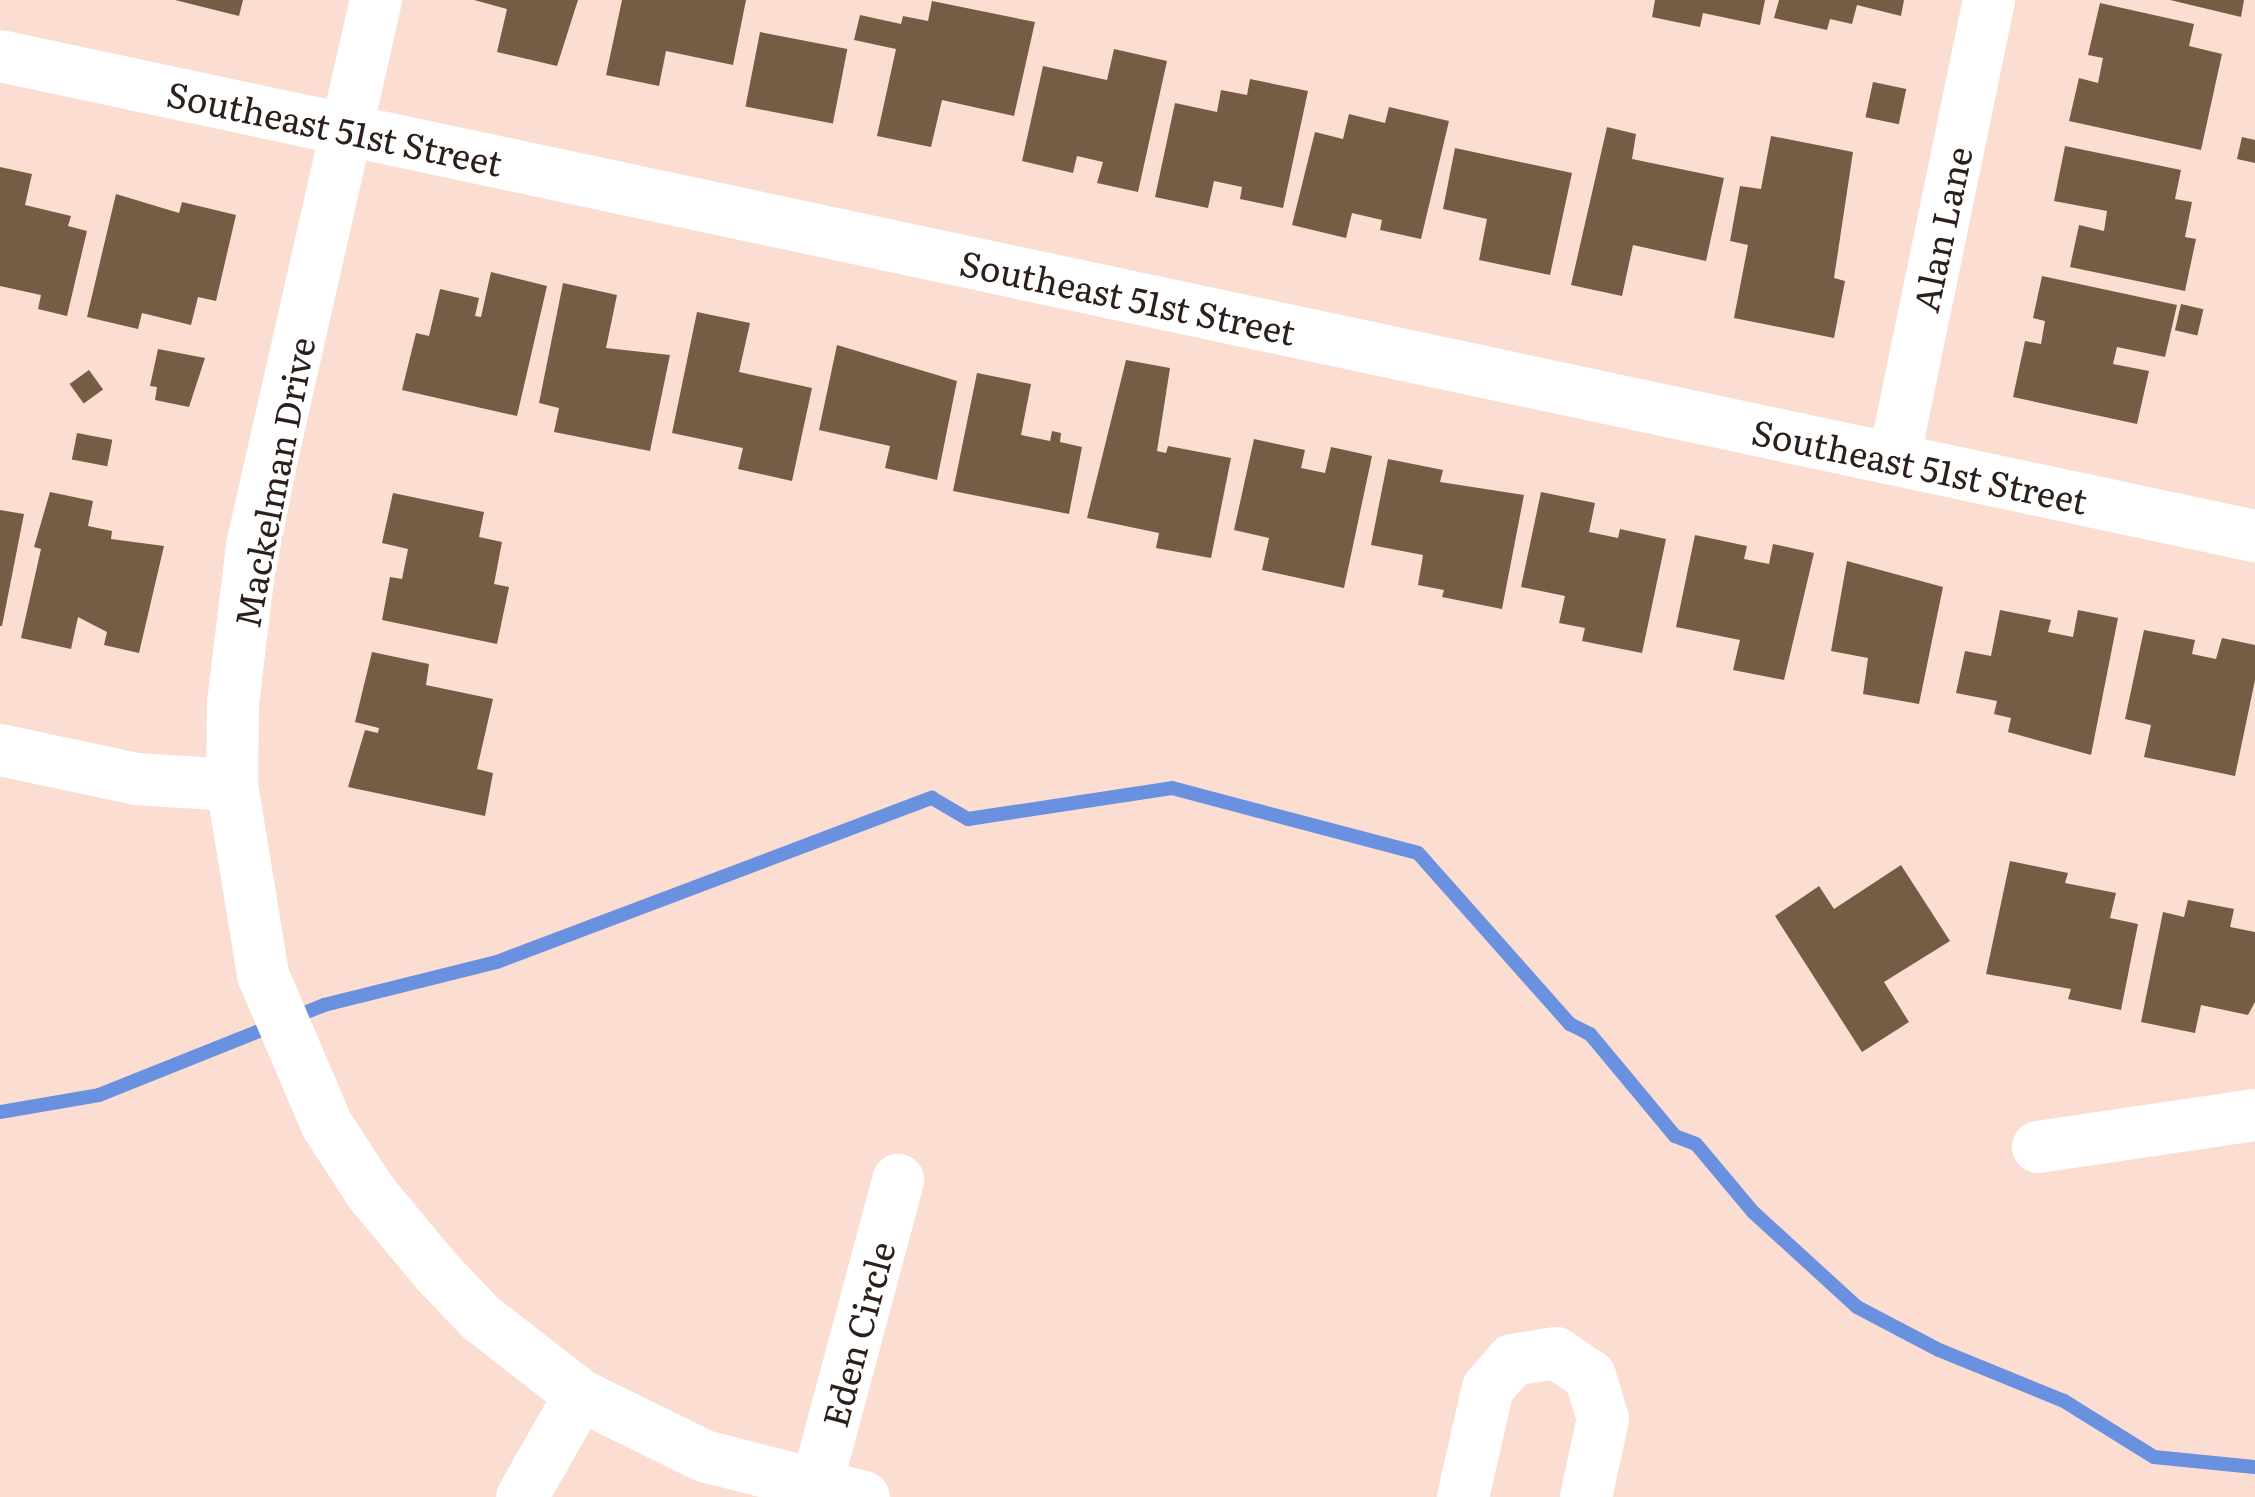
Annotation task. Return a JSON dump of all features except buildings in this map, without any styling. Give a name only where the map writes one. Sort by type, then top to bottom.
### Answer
[{"type":"street","name":"Mackelman Drive","points":[[376,0],[252,546],[233,702],[232,784],[262,975],[289,1047],[327,1125],[402,1233],[482,1318],[580,1396],[704,1456],[840,1492]]},
{"type":"street","name":"Alan Lane","points":[[1894,459],[1989,0]]},
{"type":"street","name":"Southeast 51st Street","points":[[0,56],[2255,536]]},
{"type":"street","points":[[0,750],[136,780],[232,784]]},
{"type":"street","points":[[2038,1148],[2255,1115]]},
{"type":"street","name":"Eden Circle","points":[[840,1492],[898,1180]]},
{"type":"street","points":[[1463,1497],[1488,1388],[1512,1360],[1556,1353],[1590,1376],[1603,1418],[1586,1497]]},
{"type":"street","points":[[522,1497],[580,1396]]},
{"type":"waterway","points":[[0,1112],[99,1095],[324,1005],[497,962],[932,798],[968,819],[1172,788],[1418,853],[1570,1024],[1590,1034],[1675,1136],[1696,1144],[1753,1212],[1857,1307],[1939,1350],[2064,1401],[2154,1457],[2255,1467]]}]
